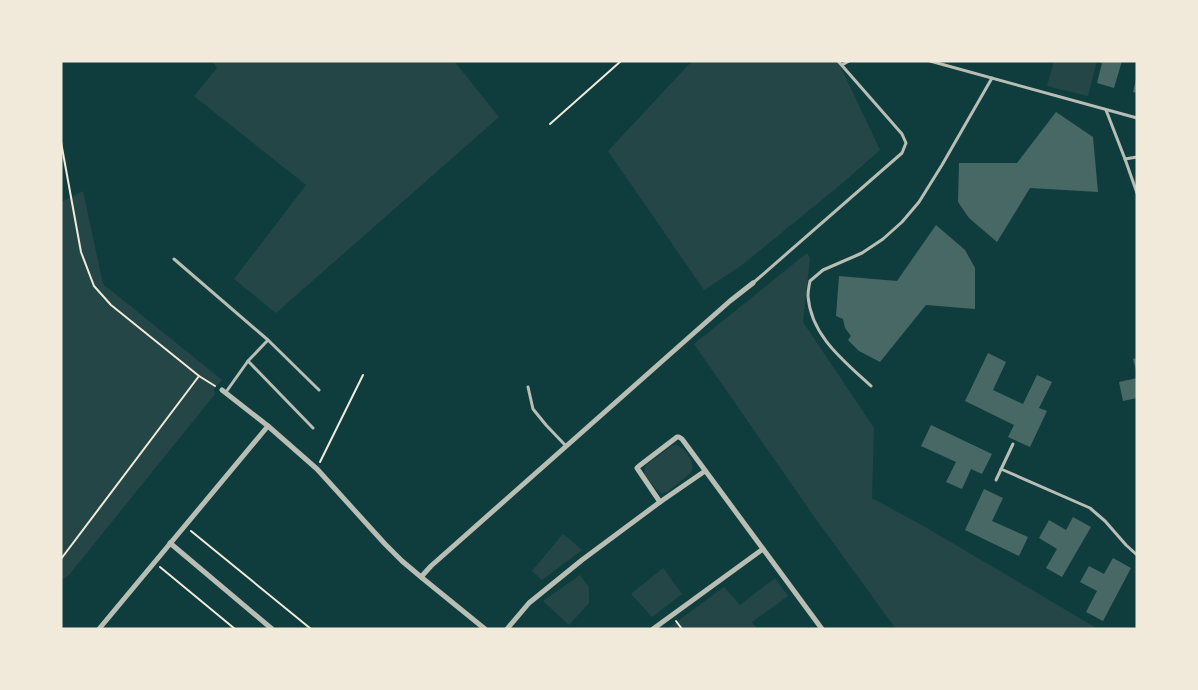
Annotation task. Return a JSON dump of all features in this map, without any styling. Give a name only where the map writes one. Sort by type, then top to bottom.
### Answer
[{"type":"street","points":[[421,577],[431,566],[730,301],[753,283]]},
{"type":"street","points":[[224,391],[317,469],[385,544],[421,577],[485,629]]},
{"type":"street","points":[[99,629],[268,426]]},
{"type":"street","points":[[660,502],[637,468],[680,437],[822,629]]},
{"type":"street","points":[[507,629],[529,603],[582,560],[705,471]]},
{"type":"street","points":[[170,542],[272,629]]},
{"type":"street","points":[[653,629],[763,549]]},
{"type":"lane","points":[[753,283],[902,153],[906,143],[902,134],[838,61]]},
{"type":"lane","points":[[842,65],[849,61]]},
{"type":"lane","points":[[930,61],[1137,118]]},
{"type":"lane","points":[[871,386],[840,358],[821,334],[813,318],[808,296],[810,281],[823,270],[862,253],[884,239],[902,222],[919,202],[992,78]]},
{"type":"lane","points":[[1106,110],[1137,193]]},
{"type":"lane","points":[[1125,159],[1137,157]]},
{"type":"lane","points":[[174,259],[268,340],[319,390]]},
{"type":"lane","points":[[224,391],[268,340]]},
{"type":"lane","points":[[248,361],[313,428]]},
{"type":"lane","points":[[528,387],[533,409],[567,446]]},
{"type":"lane","points":[[996,480],[1013,444]]},
{"type":"lane","points":[[1001,469],[1090,508],[1137,555]]},
{"type":"path","points":[[550,124],[621,61]]},
{"type":"path","points":[[61,142],[81,252],[94,286],[111,305],[199,376],[224,391]]},
{"type":"path","points":[[317,469],[363,375]]},
{"type":"path","points":[[61,559],[199,376]]},
{"type":"path","points":[[185,525],[311,629]]},
{"type":"path","points":[[154,562],[236,629]]},
{"type":"shaded area","points":[[212,61],[454,61],[499,117],[276,313],[234,279],[306,185],[194,96],[217,68]]},
{"type":"shaded area","points":[[692,61],[838,61],[880,150],[742,265],[704,290],[608,151]]},
{"type":"shaded area","points":[[1054,61],[1097,61],[1088,96],[1047,86]]},
{"type":"shaded area","points":[[83,191],[103,284],[222,380],[214,389],[215,394],[69,575],[61,581],[61,202]]},
{"type":"shaded area","points":[[807,253],[810,258],[803,322],[874,428],[872,498],[927,528],[1098,629],[896,629],[813,515],[694,344]]},
{"type":"shaded area","points":[[676,445],[689,457],[692,465],[691,473],[667,492],[662,493],[656,489],[644,471],[646,465]]},
{"type":"shaded area","points":[[563,534],[582,550],[542,580],[532,571]]},
{"type":"shaded area","points":[[663,568],[682,594],[652,617],[631,594]]},
{"type":"shaded area","points":[[580,575],[589,587],[589,603],[569,625],[543,601]]},
{"type":"shaded area","points":[[775,578],[788,596],[752,622],[757,629],[667,629],[724,587],[740,605]]},
{"type":"building","points":[[1096,61],[1122,61],[1114,88],[1097,83],[1102,63]]},
{"type":"building","points":[[1137,79],[1137,93],[1133,92]]},
{"type":"building","points":[[1056,112],[1093,137],[1098,192],[1030,188],[997,242],[969,218],[958,202],[959,163],[1017,163]]},
{"type":"building","points":[[936,225],[965,250],[975,268],[975,309],[926,305],[880,362],[859,351],[848,340],[851,336],[845,328],[843,319],[836,316],[839,276],[897,281]]},
{"type":"building","points":[[988,353],[1006,362],[993,390],[1023,404],[1037,375],[1052,382],[1039,408],[1047,411],[1030,447],[1008,437],[1014,425],[965,401]]},
{"type":"building","points":[[1137,358],[1137,370],[1136,370],[1133,359]]},
{"type":"building","points":[[1137,378],[1137,398],[1123,401],[1119,382]]},
{"type":"building","points":[[931,425],[992,454],[982,474],[971,469],[962,489],[946,482],[956,462],[921,446]]},
{"type":"building","points":[[984,489],[1003,498],[992,521],[1028,537],[1019,556],[965,530]]},
{"type":"building","points":[[1073,517],[1091,527],[1062,577],[1046,568],[1057,549],[1039,538],[1049,520],[1066,530]]},
{"type":"building","points":[[1113,558],[1131,568],[1103,621],[1086,612],[1097,591],[1080,582],[1089,566],[1104,574]]}]
